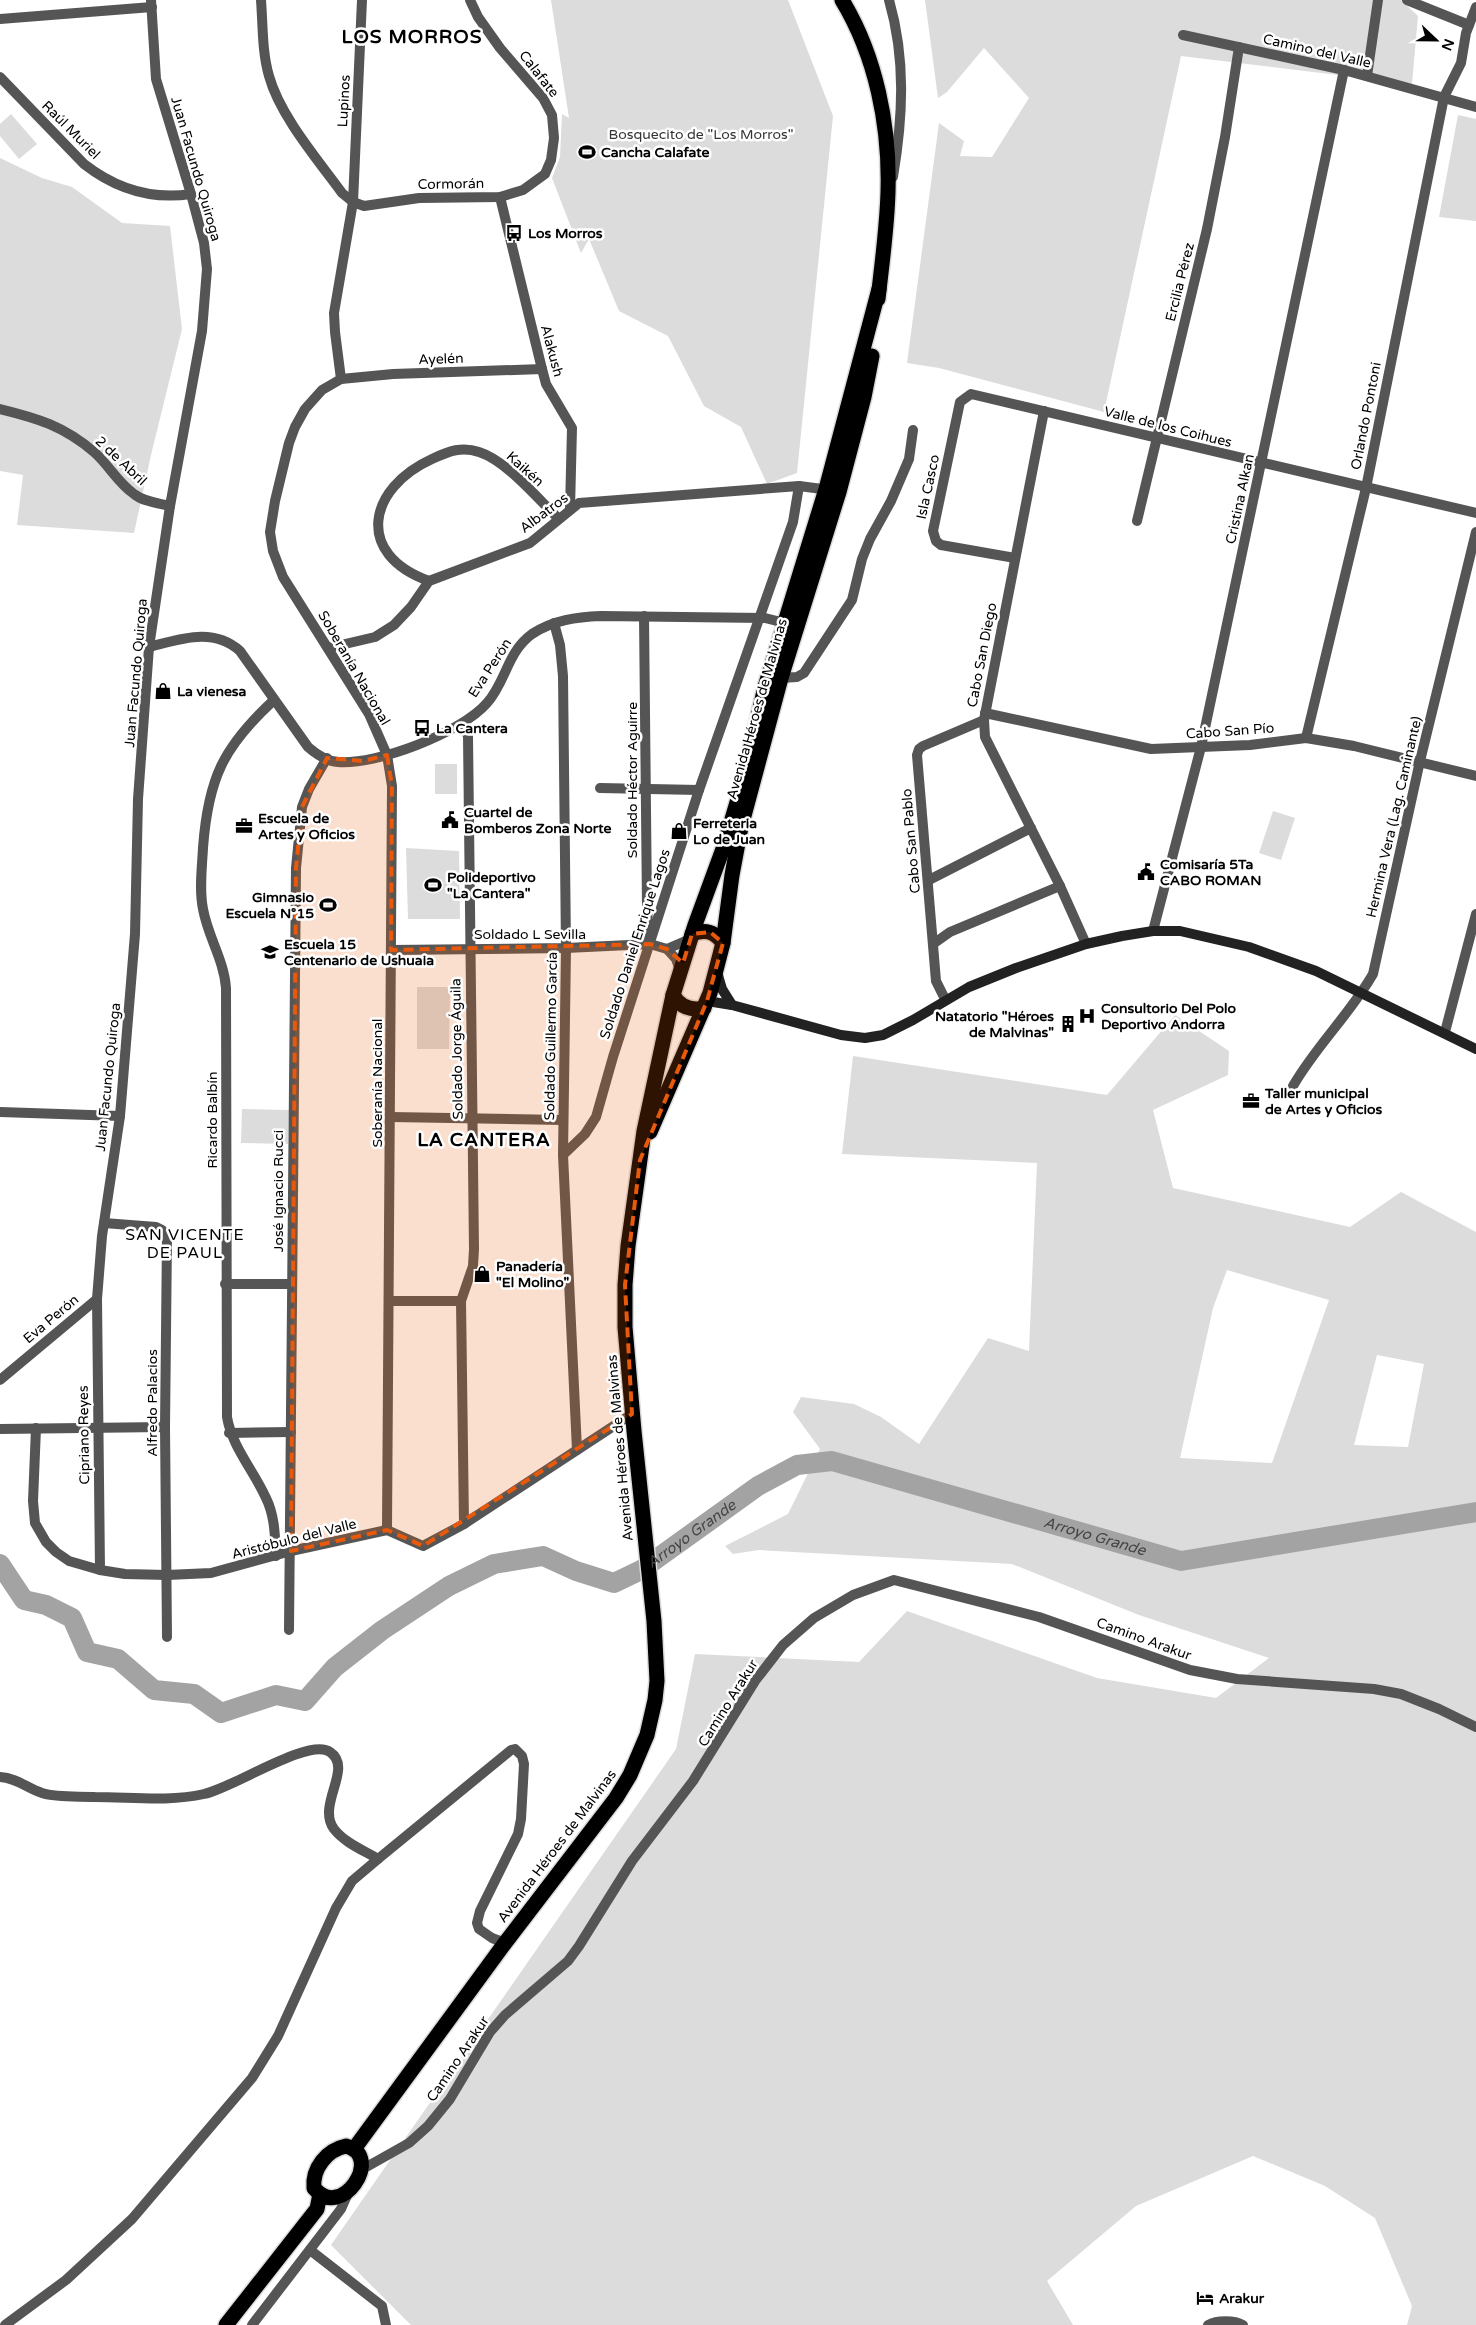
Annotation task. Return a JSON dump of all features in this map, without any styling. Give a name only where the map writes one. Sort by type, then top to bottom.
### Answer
[{"type":"highway","name":"Avenida Héroes de Malvinas","points":[[354,2149],[504,1943],[611,1805],[630,1775],[641,1752],[655,1700],[657,1681],[654,1621],[632,1414],[625,1327],[625,1285],[645,1124],[673,995],[691,937],[724,846],[741,788],[761,702],[791,625],[832,490],[879,289],[887,213],[888,163],[880,103],[867,53],[842,0]]},
{"type":"highway","name":"Avenida Héroes de Malvinas","points":[[640,1160],[655,1120],[706,1005],[716,970],[723,943],[732,875],[741,827],[781,678],[791,625]]},
{"type":"highway","points":[[691,937],[698,932],[710,932],[723,943]]},
{"type":"highway","points":[[673,995],[676,1000],[689,1009],[706,1005]]},
{"type":"highway","points":[[346,2146],[354,2149],[360,2156],[361,2170],[355,2184],[337,2197],[329,2198],[320,2194],[314,2188],[315,2172],[325,2156],[340,2147],[346,2146]]},
{"type":"highway","points":[[226,2325],[317,2209],[320,2194]]},
{"type":"street","points":[[262,0],[264,48],[269,76],[276,96],[284,112],[342,194],[353,202],[334,313],[342,379]]},
{"type":"street","name":"Lupinos","points":[[353,202],[362,0]]},
{"type":"street","name":"Calafate","points":[[470,0],[478,17],[500,48],[542,98],[552,115],[554,138],[551,160],[545,174]]},
{"type":"street","points":[[887,213],[900,133],[902,97],[901,61],[889,0]]},
{"type":"street","points":[[1367,76],[1378,0]]},
{"type":"street","points":[[1407,0],[1469,25]]},
{"type":"street","points":[[0,19],[151,4]]},
{"type":"street","name":"Juan Facundo Quiroga","points":[[97,1298],[104,1223],[120,1116],[135,934],[138,808],[149,647],[170,506],[206,299],[206,260],[191,194],[156,79],[151,4]]},
{"type":"street","name":"Orlando Pontoni","points":[[1306,738],[1366,488],[1444,97],[1461,63],[1469,25],[1476,7]]},
{"type":"street","name":"Camino del Valle","points":[[1183,35],[1344,70],[1476,107]]},
{"type":"street","name":"Ercilia Pérez","points":[[1137,521],[1207,230],[1225,137],[1239,47]]},
{"type":"street","name":"Cristina Alkan","points":[[1153,931],[1200,747],[1262,464],[1344,70]]},
{"type":"street","name":"Raúl Muriel","points":[[0,77],[96,174],[125,189],[144,194],[170,197],[191,194]]},
{"type":"street","name":"Cormorán","points":[[353,202],[364,206],[419,198],[500,196],[523,190],[545,174]]},
{"type":"street","name":"Alakush","points":[[500,196],[542,369],[549,390],[572,428],[570,509]]},
{"type":"street","name":"Ayelén","points":[[342,379],[393,374],[542,369]]},
{"type":"street","name":"Soberanía Nacional","points":[[342,379],[322,390],[305,410],[295,427],[275,501],[270,532],[273,551],[284,577],[368,714],[387,755],[392,786],[387,1530]]},
{"type":"street","name":"Valle de los Coihues","points":[[971,394],[1476,513]]},
{"type":"street","name":"Isla Casco","points":[[971,394],[960,402],[933,531],[936,541],[941,545],[1015,558]]},
{"type":"street","name":"2 de Abril","points":[[0,409],[37,418],[57,426],[94,452],[133,494],[147,501],[170,506]]},
{"type":"street","name":"Cabo San Diego","points":[[1044,411],[984,716],[985,737],[1060,886],[1086,944]]},
{"type":"street","points":[[781,678],[804,673],[852,600],[867,546],[891,501],[909,459],[913,430]]},
{"type":"street","name":"Kaikén","points":[[429,581],[414,576],[390,558],[378,533],[377,523],[383,505],[398,481],[414,467],[451,450],[467,448],[482,452],[497,461],[558,518]]},
{"type":"street","name":"Albatros","points":[[429,581],[530,542],[579,503],[799,486],[832,490]]},
{"type":"street","name":"Soldado Daniel Enrique Lagos","points":[[563,1156],[585,1134],[596,1117],[699,790],[793,522],[799,486]]},
{"type":"street","name":"Hermina Vera (Lag. Caminante)","points":[[1292,1086],[1304,1066],[1362,992],[1373,974],[1420,761],[1476,532]]},
{"type":"street","points":[[328,648],[375,637],[394,625],[411,607],[429,581]]},
{"type":"street","name":"Eva Perón","points":[[149,647],[198,637],[216,637],[230,642],[240,651],[308,747],[319,756],[337,762],[362,761],[387,755],[462,724],[487,703],[516,649],[532,634],[554,623],[578,617],[644,616],[758,618],[791,625]]},
{"type":"street","name":"Soldado Héctor Aguirre","points":[[644,616],[647,907],[650,944]]},
{"type":"street","name":"Soldado Guillermo García","points":[[554,623],[560,644],[563,676],[566,948],[563,1156],[578,1450]]},
{"type":"street","name":"Ricardo Balbín","points":[[274,700],[249,723],[228,751],[214,781],[205,816],[200,885],[207,927],[225,971],[226,988],[225,1284],[227,1417],[230,1433],[267,1499],[274,1525],[276,1556]]},
{"type":"street","name":"Cabo San Pío","points":[[984,716],[1151,749],[1250,745],[1306,738],[1354,746],[1476,776]]},
{"type":"street","name":"Cabo San Pablo","points":[[945,999],[936,981],[917,755],[919,749],[984,716]]},
{"type":"street","name":"Soldado Jorge Águila","points":[[462,724],[468,736],[474,1248],[473,1266],[461,1301],[464,1524]]},
{"type":"street","name":"José Ignacio Rucci","points":[[289,1630],[296,868],[302,807],[309,789],[327,758]]},
{"type":"street","points":[[600,788],[699,790]]},
{"type":"street","points":[[929,880],[1031,828]]},
{"type":"street","points":[[933,944],[950,932],[1060,886]]},
{"type":"street","points":[[1445,1032],[1476,914]]},
{"type":"street","points":[[706,1005],[732,1005],[841,1035],[865,1038],[882,1035],[913,1020],[945,999],[969,987],[1016,968],[1086,944],[1153,931],[1180,931],[1248,947],[1316,971],[1445,1032],[1476,1049]]},
{"type":"street","points":[[680,970],[676,959],[667,950],[691,937]]},
{"type":"street","name":"Soldado L Sevilla","points":[[392,950],[566,948],[650,944],[667,950]]},
{"type":"street","points":[[716,970],[722,989],[732,1005]]},
{"type":"street","points":[[0,1112],[120,1116]]},
{"type":"street","points":[[391,1118],[563,1120]]},
{"type":"street","name":"Alfredo Palacios","points":[[104,1223],[156,1226],[167,1237],[165,1427],[167,1637]]},
{"type":"street","points":[[225,1284],[292,1284]]},
{"type":"street","name":"Eva Perón","points":[[0,1380],[97,1298]]},
{"type":"street","name":"Cipriano Reyes","points":[[97,1298],[100,1570]]},
{"type":"street","points":[[389,1301],[461,1301]]},
{"type":"street","points":[[387,1530],[423,1546],[464,1524],[632,1414]]},
{"type":"street","points":[[0,1429],[165,1427]]},
{"type":"street","name":"Aristóbulo del Valle","points":[[36,1428],[33,1501],[35,1523],[46,1542],[69,1561],[100,1570],[125,1574],[167,1575],[226,1571],[291,1551],[387,1530]]},
{"type":"street","points":[[230,1433],[291,1432]]},
{"type":"street","name":"Camino Arakur","points":[[361,2170],[409,2143],[428,2126],[450,2099],[490,2032],[505,2015],[568,1961],[632,1861],[693,1782],[755,1681],[783,1645],[814,1618],[853,1595],[894,1580],[1039,1617],[1190,1670],[1237,1679],[1374,1688],[1401,1694],[1439,1709],[1476,1727]]},
{"type":"street","points":[[0,1777],[17,1780],[42,1793],[64,1796],[186,1797],[223,1789],[285,1758],[307,1750],[320,1748],[330,1751],[336,1757],[338,1766],[337,1779],[329,1803],[328,1818],[334,1829],[343,1837],[378,1859]]},
{"type":"street","points":[[5,2325],[66,2280],[132,2219],[252,2078],[278,2036],[336,1908],[352,1881],[511,1750],[515,1749],[519,1751],[524,1764],[521,1818],[518,1834],[480,1910],[477,1923],[479,1929],[492,1938],[504,1943]]},
{"type":"street","points":[[252,2325],[341,2209],[349,2190]]},
{"type":"street","points":[[310,2250],[382,2306],[386,2325]]},
{"type":"street","points":[[1208,2325],[1213,2322],[1237,2321],[1242,2325]]},
{"type":"highlighted area","points":[[387,755],[392,786],[391,950],[650,944],[667,949],[683,963],[692,934],[710,932],[723,943],[707,1001],[640,1160],[625,1285],[632,1414],[423,1546],[387,1530],[291,1551],[296,868],[302,807],[327,758],[363,761]]},
{"type":"green space","name":"Bosquecito de \"Los Morros\"","points":[[551,0],[788,0],[833,116],[797,473],[767,484],[741,427],[704,406],[668,336],[619,311],[589,239],[581,253],[552,178],[560,157],[562,114],[569,118]]},
{"type":"green space","points":[[925,0],[1401,0],[1418,16],[1412,84],[1181,56],[1104,412],[939,368],[907,363],[939,123],[964,141],[960,156],[992,157],[1029,98],[984,48],[947,92],[938,98]]},
{"type":"green space","points":[[11,114],[37,144],[19,159],[0,136],[0,124]]},
{"type":"green space","points":[[1458,115],[1476,119],[1476,221],[1439,217]]},
{"type":"green space","points":[[0,158],[42,178],[72,187],[122,223],[170,226],[182,329],[134,533],[17,525],[23,475],[0,471]]},
{"type":"green space","points":[[435,764],[457,764],[457,794],[435,794]]},
{"type":"green space","points":[[1273,811],[1295,818],[1281,860],[1259,853]]},
{"type":"green space","name":"Polideportivo \"La Cantera\"","points":[[406,848],[459,851],[460,919],[408,919]]},
{"type":"green space","points":[[417,987],[450,987],[449,1049],[417,1049]]},
{"type":"green space","points":[[1175,1015],[1229,1051],[1228,1075],[1153,1110],[1173,1188],[1350,1227],[1401,1192],[1476,1232],[1476,2325],[1407,2325],[1412,2306],[1375,2218],[1325,2186],[1253,2156],[1136,2206],[1047,2281],[1073,2325],[411,2325],[331,2245],[676,1749],[695,1654],[859,1662],[907,1611],[1097,1678],[1216,1698],[1269,1658],[1139,1615],[1012,1564],[759,1550],[733,1554],[725,1546],[788,1514],[820,1449],[793,1412],[801,1397],[854,1404],[881,1417],[919,1444],[988,1338],[1029,1351],[1037,1163],[842,1154],[853,1056],[1107,1095]],"holes":[[[1227,1270],[1329,1300],[1272,1463],[1180,1458],[1213,1308]],[[1377,1355],[1424,1364],[1408,1447],[1354,1445]]]},
{"type":"green space","points":[[242,1109],[289,1110],[288,1144],[241,1143]]},
{"type":"waterway","name":"Arroyo Grande","points":[[0,1564],[24,1600],[46,1605],[72,1618],[87,1652],[118,1659],[154,1690],[194,1694],[221,1713],[276,1695],[305,1701],[335,1667],[381,1631],[449,1586],[494,1564],[543,1556],[576,1571],[614,1583],[641,1570],[758,1486],[797,1465],[832,1461],[1181,1561],[1476,1512]]},
{"type":"place","name":"Cancha Calafate","points":[[587,152]]},
{"type":"place","name":"Los Morros","points":[[514,233]]},
{"type":"place","name":"La vienesa","points":[[163,691]]},
{"type":"place","name":"La Cantera","points":[[422,728]]},
{"type":"place","name":"Cuartel de Bomberos Zona Norte","points":[[450,820]]},
{"type":"place","name":"Escuela de Artes y Oficios","points":[[244,826]]},
{"type":"place","name":"Ferreteria Lo de Juan","points":[[679,831]]},
{"type":"place","name":"Comisaría 5Ta CABO ROMAN","points":[[1146,872]]},
{"type":"place","name":"Polideportivo \"La Cantera\"","points":[[433,885]]},
{"type":"place","name":"Gimnasio Escuela N°15","points":[[328,905]]},
{"type":"place","name":"Escuela 15 Centenario de Ushuaia","points":[[270,952]]},
{"type":"place","name":"Consultorio Del Polo Deportivo Andorra","points":[[1087,1016]]},
{"type":"place","name":"Natatorio \"Héroes de Malvinas\"","points":[[1068,1024]]},
{"type":"place","name":"Taller municipal de Artes y Oficios","points":[[1251,1101]]},
{"type":"place","name":"Panadería \"El Molino\"","points":[[482,1274]]},
{"type":"place","name":"Arakur","points":[[1205,2298]]},
{"type":"district","name":"LOS MORROS","points":[[412,37]]},
{"type":"district","name":"LA CANTERA","points":[[484,1140]]},
{"type":"district","name":"SAN VICENTE DE PAUL","points":[[185,1244]]}]
